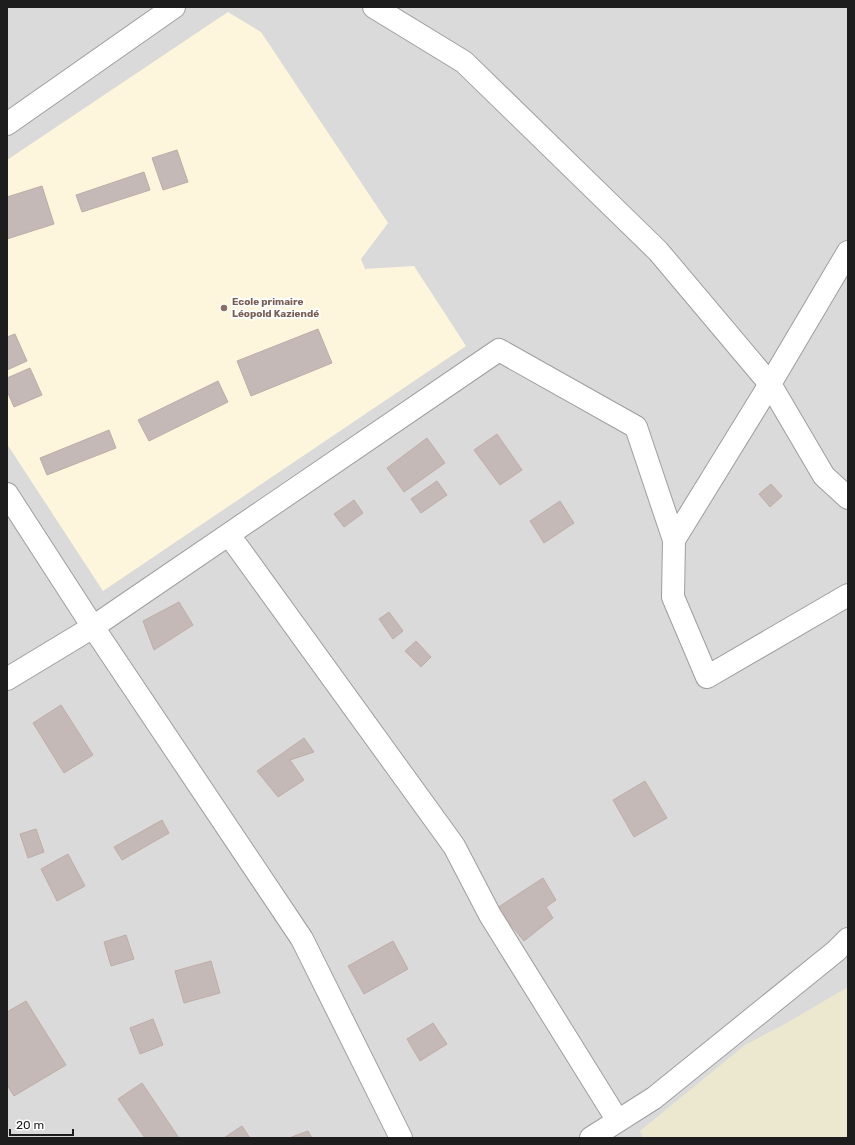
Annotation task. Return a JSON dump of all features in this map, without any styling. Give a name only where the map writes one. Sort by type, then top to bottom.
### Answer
[{"type":"street","points":[[7,124],[174,7]]},
{"type":"street","points":[[374,7],[464,62],[658,251],[770,384],[824,476],[848,498]]},
{"type":"street","points":[[674,540],[770,384],[848,252]]},
{"type":"street","points":[[7,679],[93,627],[499,350],[636,427],[674,540],[674,597],[707,677],[848,595]]},
{"type":"street","points":[[7,494],[93,627],[302,938],[401,1138]]},
{"type":"street","points":[[229,535],[454,846],[490,915],[618,1121]]},
{"type":"street","points":[[591,1138],[654,1098],[848,940]]},
{"type":"shaded area","points":[[7,7],[848,7],[848,1138],[7,1138]]},
{"type":"shaded area","name":"Ecole primaire Léopold Kaziendé","points":[[228,12],[261,32],[388,223],[361,259],[365,269],[414,266],[466,346],[103,591],[7,444],[7,160]]},
{"type":"shaded area","points":[[848,987],[848,1138],[643,1138],[640,1131],[745,1045],[785,1024]]},
{"type":"building","points":[[177,150],[188,182],[163,190],[152,158]]},
{"type":"building","points":[[144,172],[150,190],[82,212],[76,195]]},
{"type":"building","points":[[42,186],[54,224],[7,239],[7,197]]},
{"type":"building","points":[[318,329],[332,363],[251,396],[237,361]]},
{"type":"building","points":[[15,334],[27,361],[7,370],[7,337]]},
{"type":"building","points":[[30,368],[42,395],[14,407],[7,391],[7,378]]},
{"type":"building","points":[[218,381],[228,402],[149,441],[138,420]]},
{"type":"building","points":[[109,430],[116,448],[47,475],[40,458]]},
{"type":"building","points":[[497,434],[522,470],[500,485],[474,450]]},
{"type":"building","points":[[427,438],[445,463],[404,492],[387,468]]},
{"type":"building","points":[[437,481],[447,495],[421,513],[411,499]]},
{"type":"building","points":[[771,484],[782,496],[770,507],[759,494]]},
{"type":"building","points":[[354,500],[363,513],[344,527],[334,514]]},
{"type":"building","points":[[560,501],[574,523],[544,543],[530,521]]},
{"type":"building","points":[[179,602],[193,625],[154,650],[143,621]]},
{"type":"building","points":[[389,612],[403,631],[393,639],[379,619]]},
{"type":"building","points":[[416,641],[431,657],[421,667],[405,651]]},
{"type":"building","points":[[61,705],[93,755],[64,773],[33,723]]},
{"type":"building","points":[[304,738],[314,752],[290,760],[304,780],[278,797],[257,771]]},
{"type":"building","points":[[645,781],[667,818],[634,837],[613,800]]},
{"type":"building","points":[[162,820],[169,833],[122,860],[114,847]]},
{"type":"building","points":[[36,829],[44,852],[28,858],[20,834]]},
{"type":"building","points":[[68,854],[85,886],[57,901],[41,869]]},
{"type":"building","points":[[543,878],[556,900],[546,907],[553,918],[524,941],[497,908]]},
{"type":"building","points":[[126,935],[134,959],[111,966],[104,942]]},
{"type":"building","points":[[393,941],[408,969],[364,994],[348,966]]},
{"type":"building","points":[[211,961],[220,993],[184,1003],[175,971]]},
{"type":"building","points":[[26,1001],[66,1065],[14,1096],[7,1085],[7,1012]]},
{"type":"building","points":[[153,1019],[163,1045],[140,1054],[130,1028]]},
{"type":"building","points":[[433,1023],[447,1044],[420,1061],[407,1039]]},
{"type":"building","points":[[142,1083],[179,1138],[145,1138],[118,1099]]},
{"type":"building","points":[[242,1126],[250,1138],[224,1138]]},
{"type":"building","points":[[308,1131],[312,1138],[289,1138]]},
{"type":"place","name":"Ecole primaire Léopold Kaziendé","points":[[224,308]]}]
